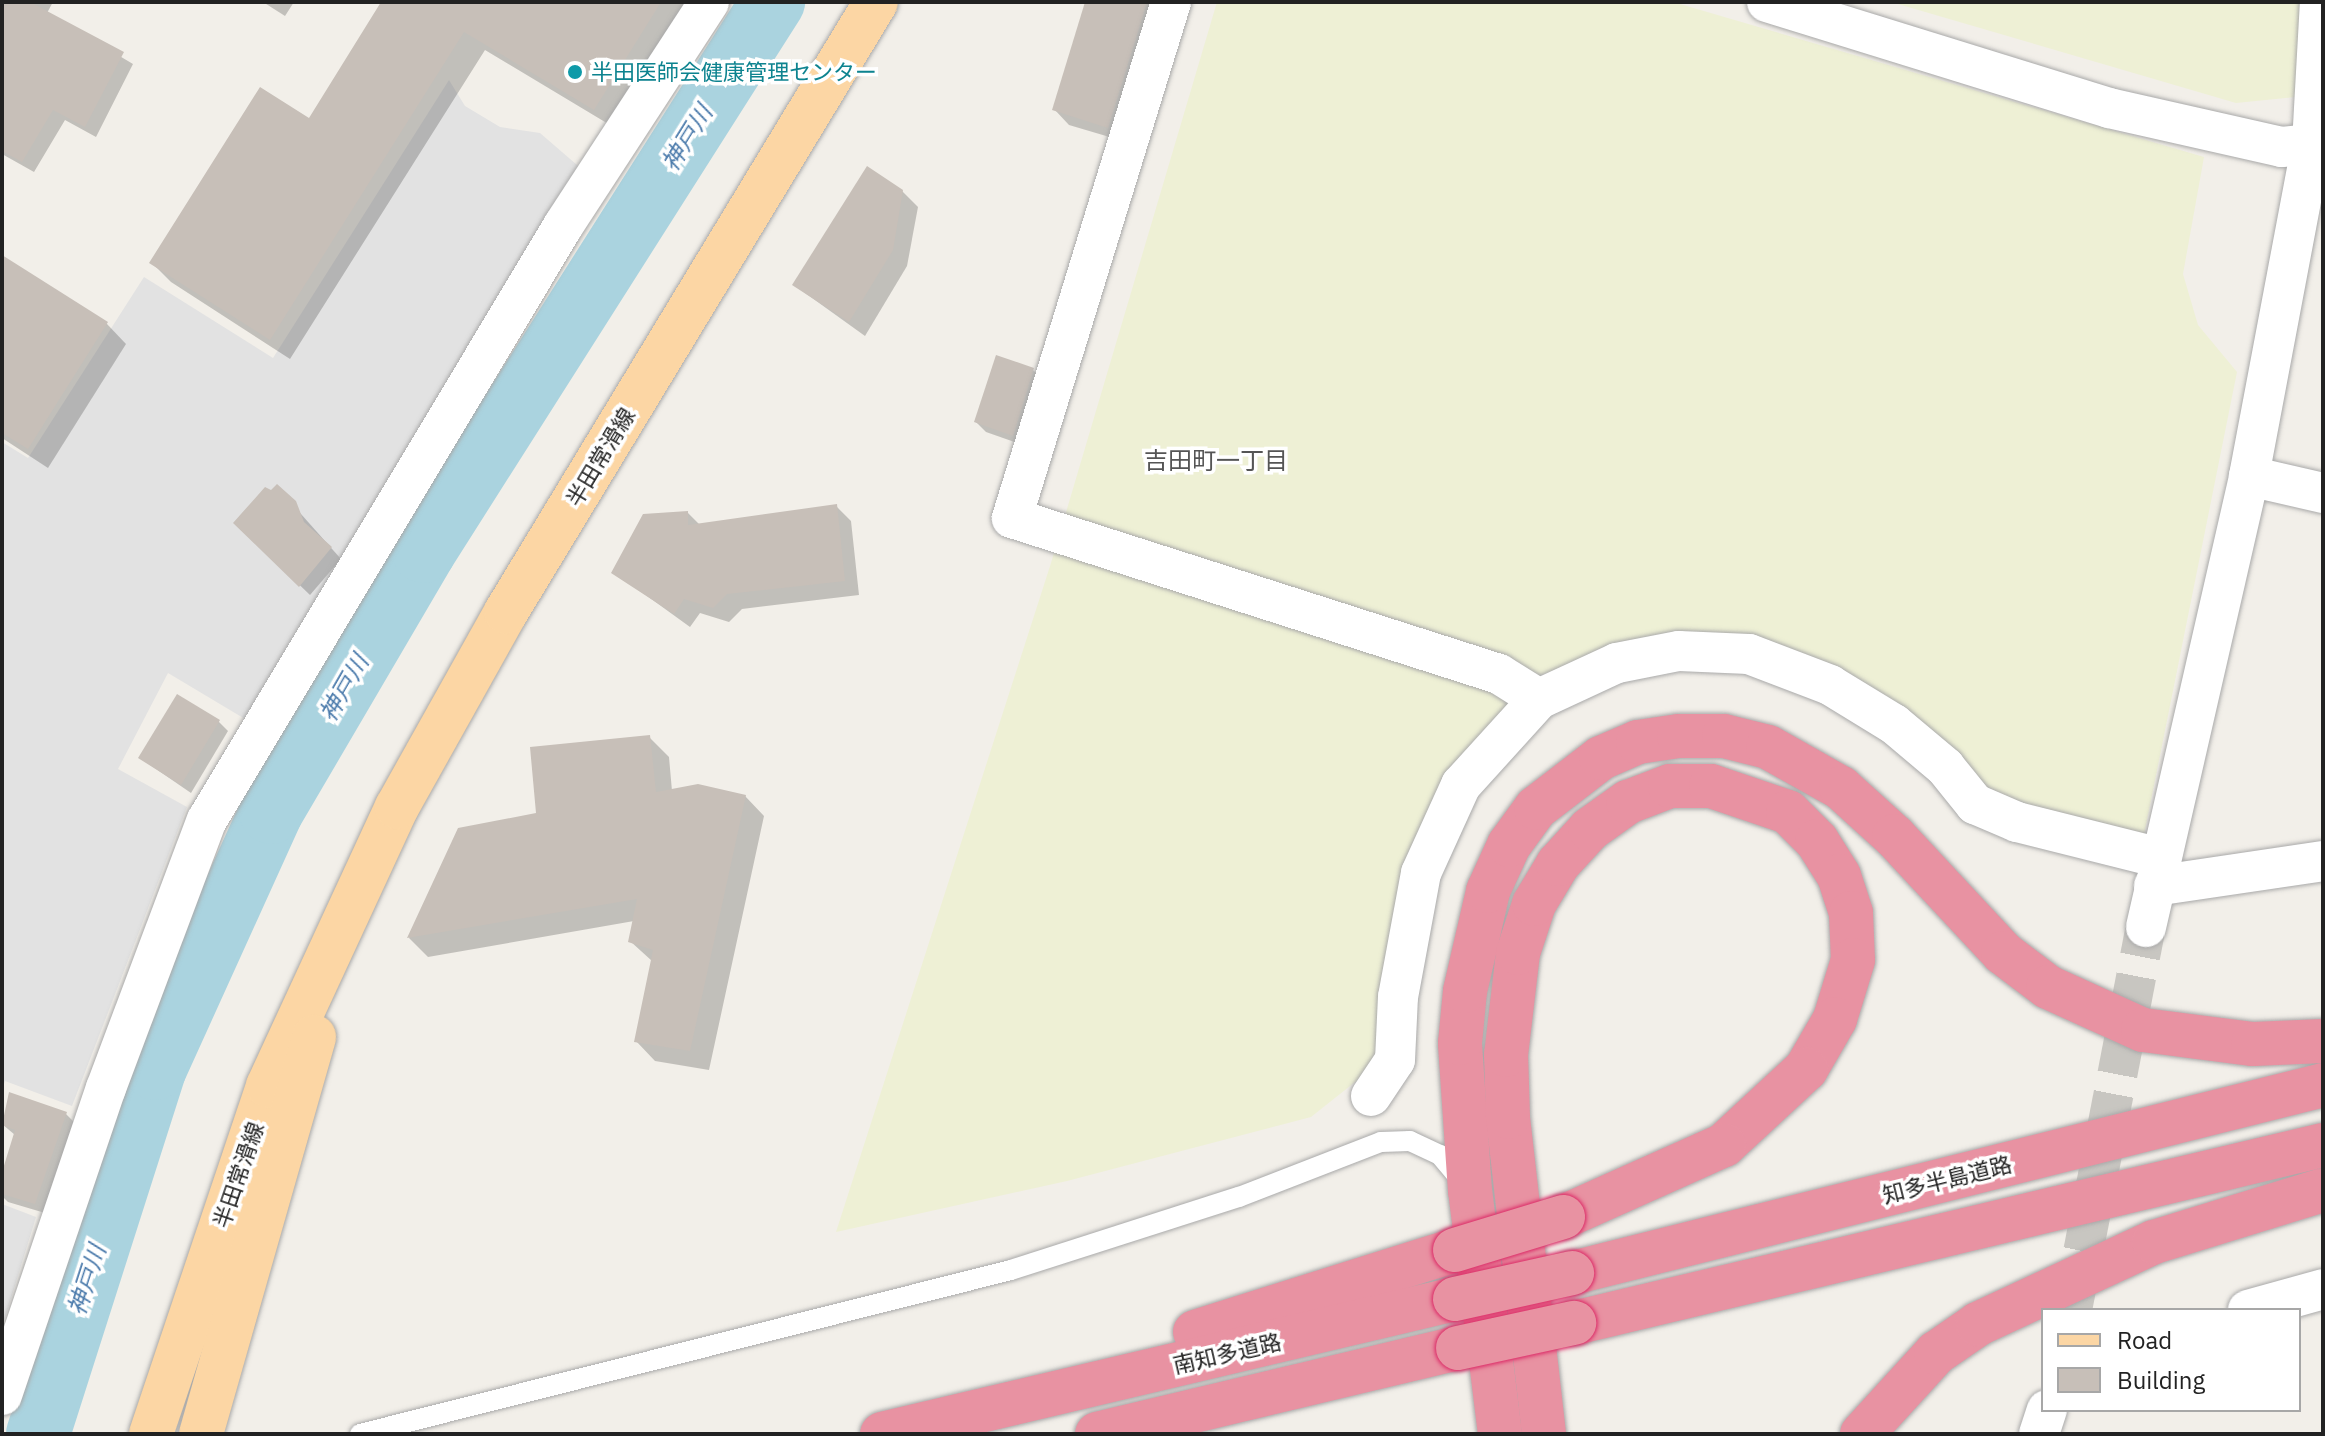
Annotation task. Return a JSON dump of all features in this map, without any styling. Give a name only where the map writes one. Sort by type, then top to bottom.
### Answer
[{"type":"highway","points":[[1500,1434],[1470,1191],[1460,1043],[1473,941],[1488,891],[1509,845],[1536,808],[1567,780],[1638,742],[1724,736],[1768,747],[1805,764],[1841,788],[1894,836],[2003,953],[2048,987],[2099,1014],[2143,1030],[2194,1040],[2253,1044],[2323,1041]]},
{"type":"highway","points":[[1023,1401],[1051,1372],[1278,1309],[1455,1250],[1563,1217],[1724,1145],[1806,1069],[1835,1019],[1853,960],[1851,913],[1839,876],[1817,841],[1788,812],[1711,786],[1670,786],[1628,802],[1590,829],[1558,864],[1534,904],[1516,965],[1506,1055],[1508,1117],[1544,1434]]},
{"type":"highway","name":"知多半島道路","points":[[1572,1273],[2323,1085]]},
{"type":"highway","points":[[1097,1434],[2323,1145]]},
{"type":"highway","points":[[1862,1434],[1936,1353],[1990,1318],[2154,1242],[2323,1190]]},
{"type":"highway","name":"南知多道路","points":[[882,1434],[1572,1273]]},
{"type":"main road","name":"半田常滑線","points":[[151,1434],[268,1086],[397,807],[506,612],[876,2]]},
{"type":"main road","name":"半田常滑線","points":[[208,1433],[345,923]]},
{"type":"street","points":[[2,1395],[106,1088],[207,820],[554,240],[709,2]]},
{"type":"street","points":[[1171,2],[1012,518],[1499,674],[1539,699]]},
{"type":"street","points":[[1770,2],[2109,108],[2282,147],[2318,143]]},
{"type":"street","points":[[2146,927],[2249,476],[2318,143],[2320,2]]},
{"type":"street","points":[[2249,476],[2323,493]]},
{"type":"street","points":[[1371,1096],[1395,1060],[1398,997],[1421,873],[1461,785],[1539,699],[1617,663],[1679,651],[1749,654],[1830,685],[1894,724],[1945,767],[1975,804],[2157,872],[2323,861]]},
{"type":"street","points":[[2255,1308],[2323,1289]]},
{"type":"street","points":[[2039,1434],[2046,1412]]},
{"type":"lane","points":[[360,1434],[1011,1270],[1239,1197],[1381,1142],[1410,1141],[1440,1155],[1470,1191]]},
{"type":"green space","points":[[1217,2],[1673,2],[2204,157],[2183,274],[2198,325],[2237,372],[2142,845],[2005,806],[1840,669],[1600,655],[1538,676],[1487,729],[1379,1063],[1311,1117],[1067,1181],[836,1232],[1051,563]]},
{"type":"green space","points":[[1891,2],[2323,2],[2295,97],[2236,103]]},
{"type":"shaded area","points":[[449,80],[465,106],[500,127],[540,133],[584,171],[245,719],[168,673],[118,769],[187,807],[72,1106],[5,1081],[2,1090],[2,442],[28,458],[144,277],[273,358]]},
{"type":"shaded area","points":[[2,1204],[36,1217],[2,1328]]},
{"type":"building","points":[[2,2],[30,2],[124,52],[85,127],[53,110],[22,162],[2,151]]},
{"type":"building","points":[[381,2],[661,2],[594,110],[464,32],[270,340],[149,263],[260,87],[309,118]]},
{"type":"building","points":[[1085,2],[1147,2],[1108,128],[1052,110]]},
{"type":"building","points":[[867,166],[903,190],[893,250],[849,322],[792,285]]},
{"type":"building","points":[[2,255],[108,322],[28,449],[2,433]]},
{"type":"building","points":[[996,355],[1034,368],[1013,436],[974,422]]},
{"type":"building","points":[[277,484],[296,501],[304,522],[332,547],[299,587],[233,523],[265,487],[271,490]]},
{"type":"building","points":[[837,504],[845,581],[727,594],[713,608],[684,599],[674,614],[611,573],[643,514],[688,511],[688,525]]},
{"type":"building","points":[[177,694],[220,720],[181,785],[138,758]]},
{"type":"building","points":[[650,735],[656,792],[698,784],[746,795],[690,1051],[634,1042],[653,950],[628,942],[637,899],[407,938],[458,828],[536,813],[530,747]]},
{"type":"building","points":[[9,1092],[67,1112],[35,1204],[2,1194],[2,1172],[15,1130],[2,1125]]},
{"type":"waterway","name":"神戸川","points":[[38,1434],[155,1068],[271,812],[424,551],[773,2]]},
{"type":"tunnel","points":[[2072,1308],[2146,927]]},
{"type":"place","name":"半田医師会健康管理センター","points":[[575,72]]},
{"type":"district","name":"吉田町一丁目","points":[[1216,461]]}]
